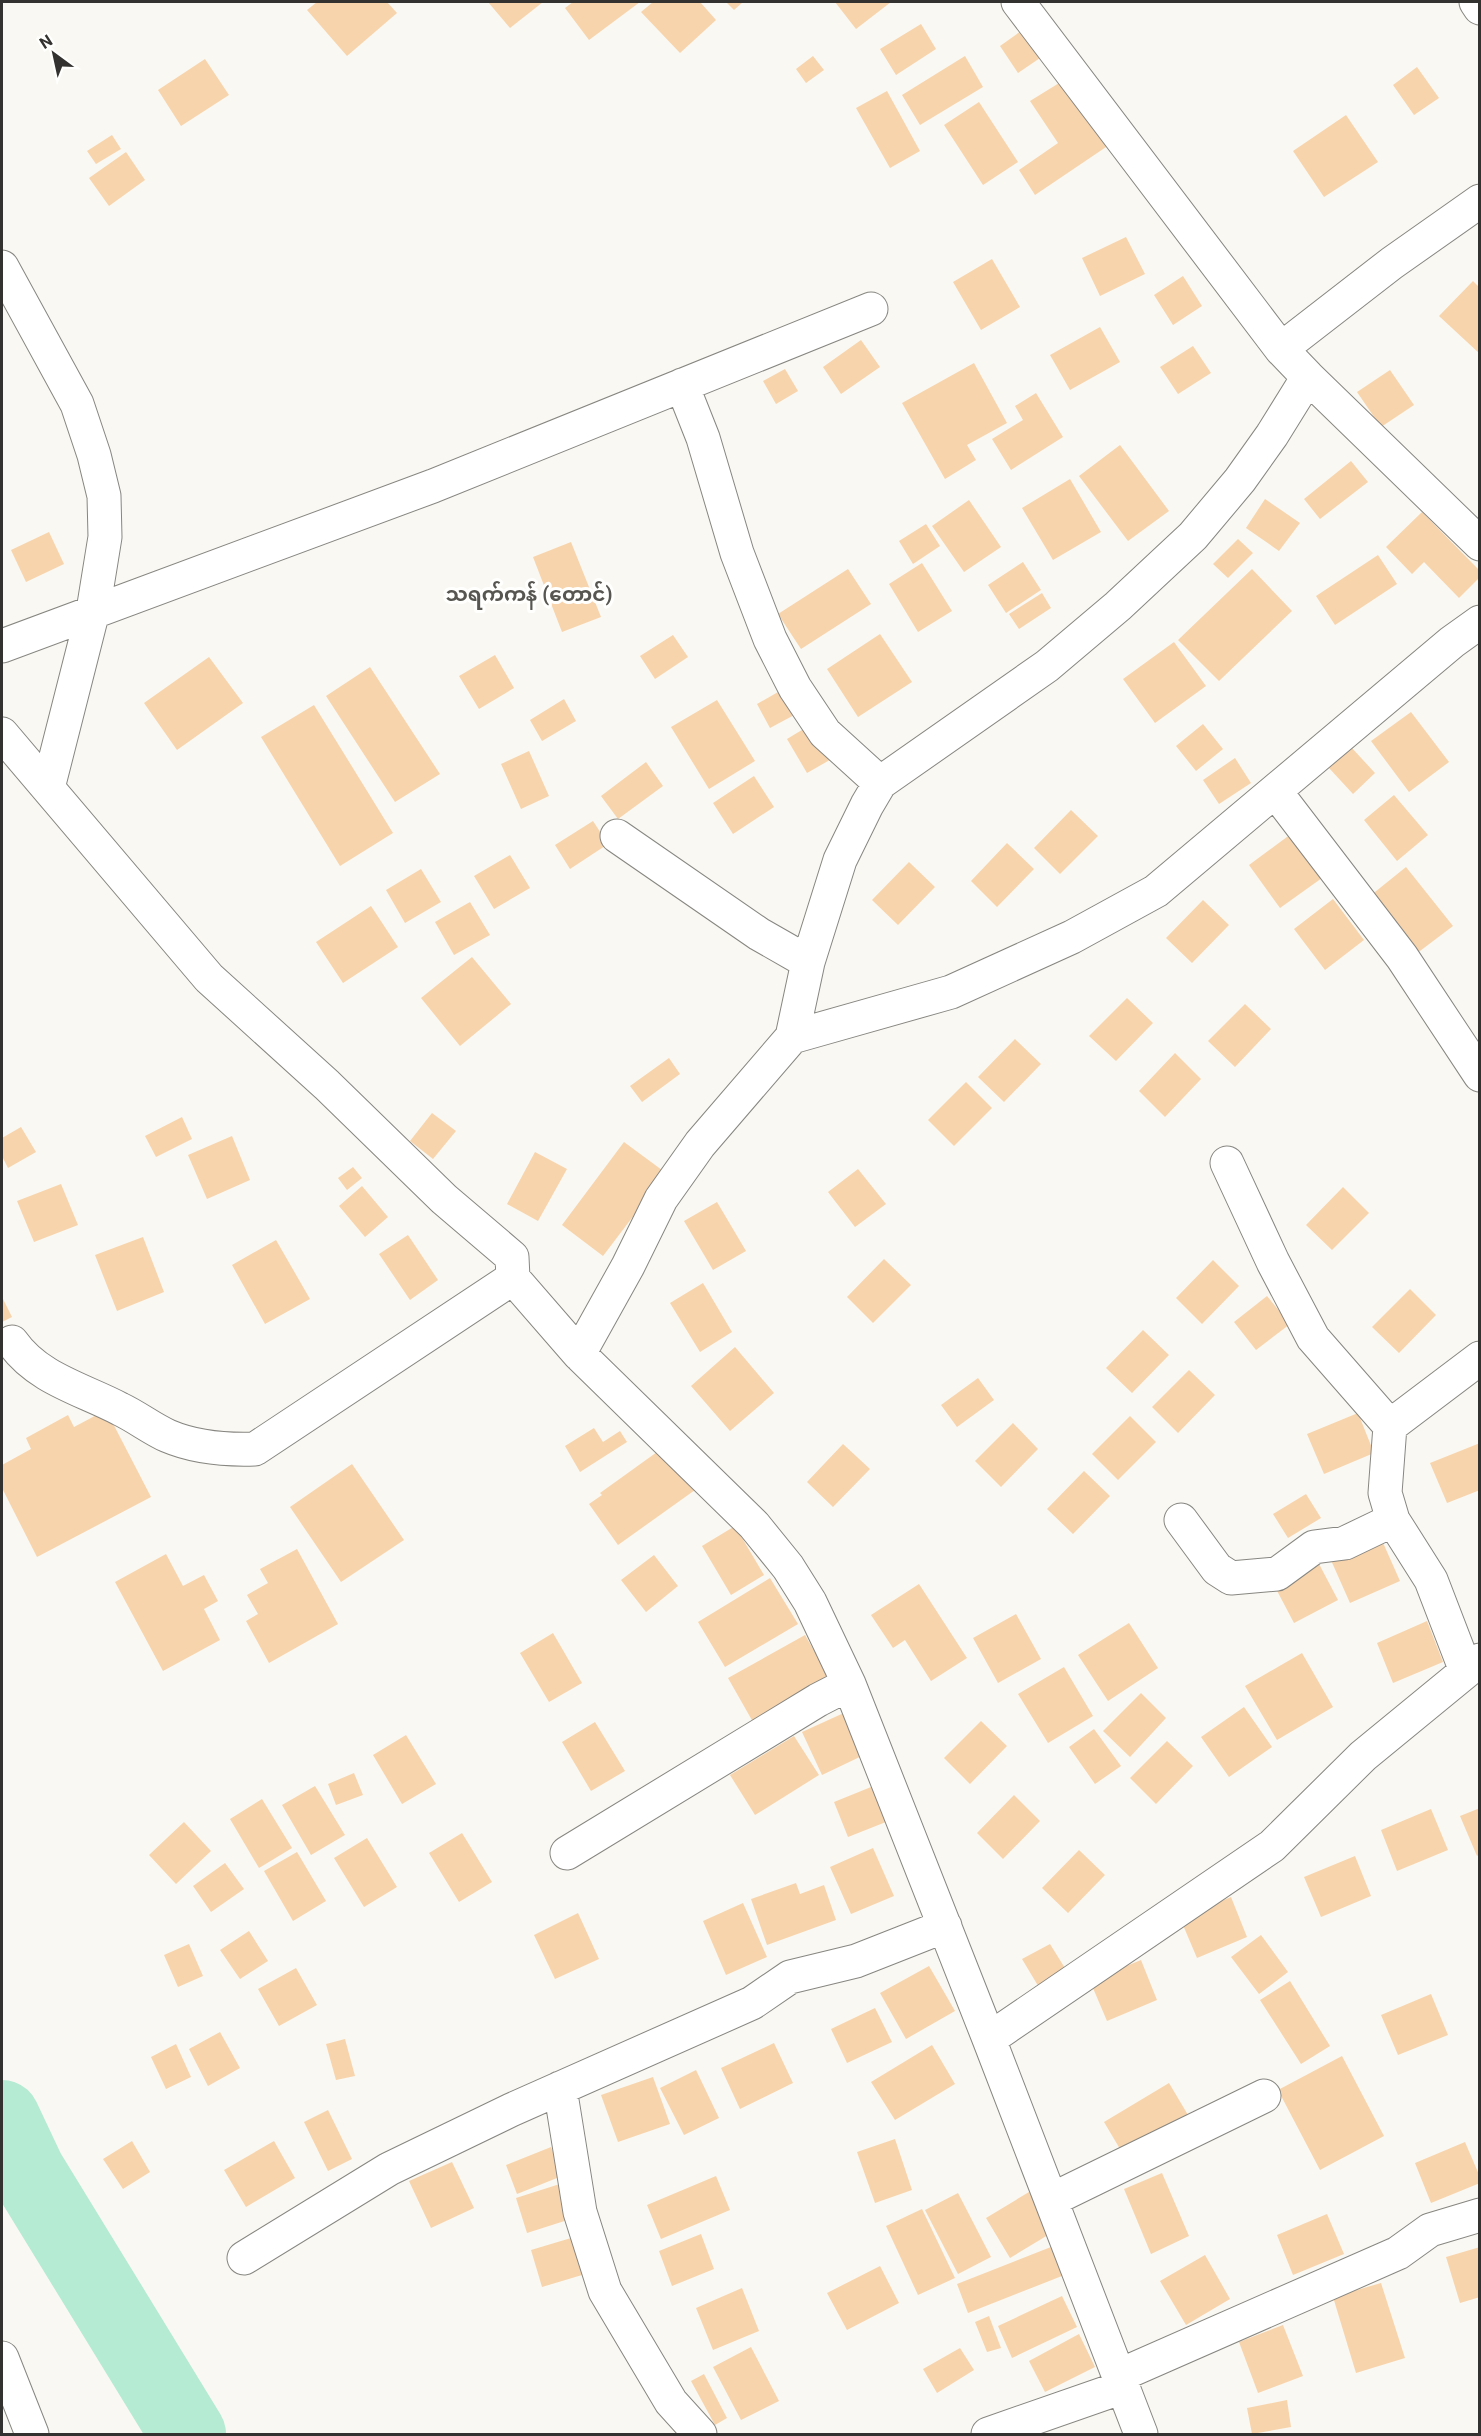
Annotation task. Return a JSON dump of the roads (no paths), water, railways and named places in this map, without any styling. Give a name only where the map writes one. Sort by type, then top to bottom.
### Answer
[{"type":"street","points":[[1018,2],[1281,349],[1479,544]]},
{"type":"street","points":[[1476,2],[1479,8]]},
{"type":"street","points":[[1281,349],[1392,263],[1479,201]]},
{"type":"street","points":[[2,267],[77,404],[94,455],[104,496],[105,537],[93,612],[48,788]]},
{"type":"street","points":[[2,646],[434,486],[871,309]]},
{"type":"street","points":[[579,1354],[628,1266],[661,1199],[700,1144],[792,1037],[808,962],[840,860],[880,783],[1047,666],[1118,606],[1193,536],[1240,480],[1272,435],[1308,377]]},
{"type":"street","points":[[682,385],[703,438],[737,553],[770,639],[795,688],[825,733],[880,783]]},
{"type":"street","points":[[792,1037],[951,992],[1072,937],[1156,891],[1452,642],[1479,622]]},
{"type":"street","points":[[2,734],[209,978],[327,1085],[444,1199],[512,1257],[513,1278],[579,1354],[754,1525],[810,1602],[849,1684],[989,2038],[1141,2434]]},
{"type":"street","points":[[1275,791],[1396,949],[1479,1075]]},
{"type":"street","points":[[617,836],[759,934],[808,962]]},
{"type":"street","points":[[989,2038],[1272,1846],[1363,1756],[1473,1665],[1431,1580],[1393,1520],[1384,1493],[1390,1426],[1313,1338],[1273,1262],[1227,1163]]},
{"type":"street","points":[[12,1342],[22,1356],[59,1382],[120,1408],[169,1437],[220,1450],[255,1449],[513,1278]]},
{"type":"street","points":[[1390,1426],[1479,1358]]},
{"type":"street","points":[[1181,1520],[1217,1569],[1231,1578],[1277,1574],[1314,1547],[1345,1544],[1393,1520]]},
{"type":"street","points":[[567,1853],[818,1700],[849,1684]]},
{"type":"street","points":[[244,2258],[390,2169],[560,2088],[752,2003],[790,1977],[856,1961],[945,1926]]},
{"type":"street","points":[[560,2088],[580,2212],[605,2291],[671,2402],[700,2434]]},
{"type":"street","points":[[1051,2200],[1264,2096]]},
{"type":"street","points":[[988,2434],[1120,2381],[1398,2253],[1430,2230],[1479,2215]]},
{"type":"street","points":[[2,2358],[33,2434]]},
{"type":"street","points":[[2,2432],[14,2434]]},
{"type":"waterway","points":[[2,2118],[27,2171],[188,2434]]},
{"type":"district","name":"သရက်ကန် (တောင်)","points":[[529,594]]}]
